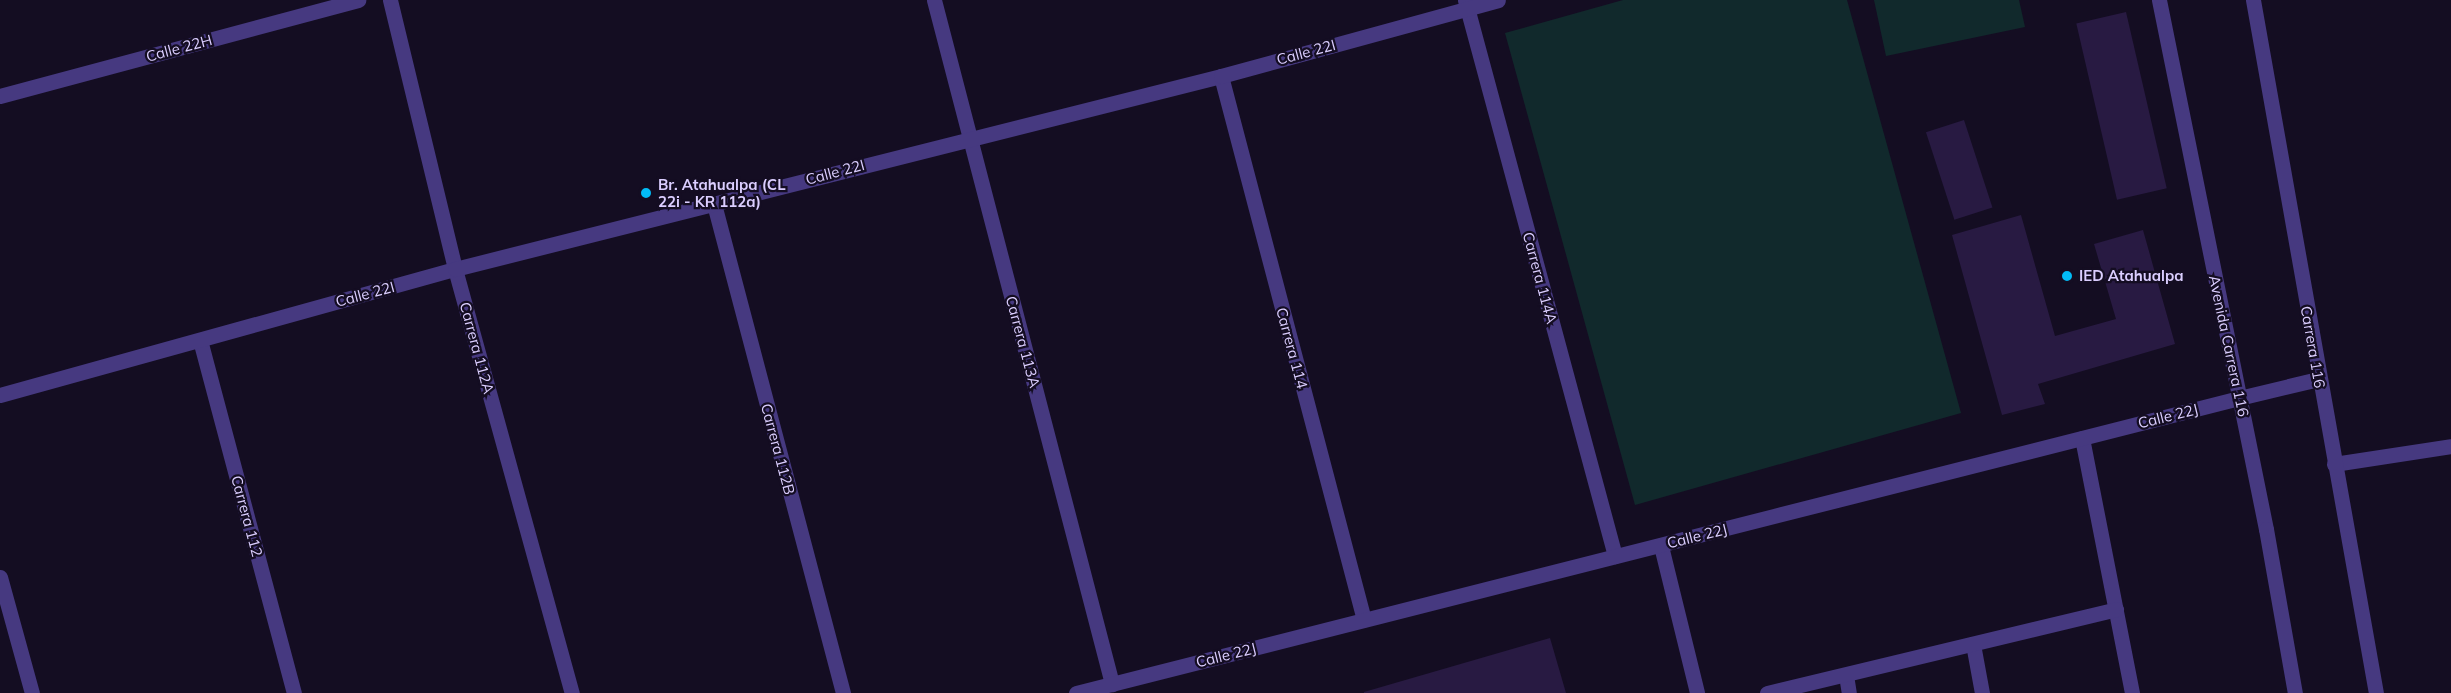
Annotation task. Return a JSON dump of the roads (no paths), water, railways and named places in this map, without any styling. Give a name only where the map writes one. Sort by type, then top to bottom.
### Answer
[{"type":"street","name":"Calle 22H","points":[[0,96],[358,0]]},
{"type":"street","name":"Carrera 112A","points":[[390,0],[455,269],[572,693]]},
{"type":"street","name":"Carrera 113A","points":[[934,0],[1112,684]]},
{"type":"street","name":"Calle 22I","points":[[0,395],[455,269],[714,204],[970,136],[1221,76],[1466,4],[1498,0]]},
{"type":"street","name":"Avenida Carrera 116","points":[[2159,0],[2239,398],[2295,693]]},
{"type":"street","name":"Carrera 116","points":[[2253,0],[2318,380],[2376,693]]},
{"type":"street","name":"Carrera 114A","points":[[1466,4],[1615,556]]},
{"type":"street","name":"Carrera 114","points":[[1221,76],[1364,620]]},
{"type":"street","name":"Carrera 112B","points":[[714,204],[843,693]]},
{"type":"street","name":"Carrera 112","points":[[200,340],[294,693]]},
{"type":"street","name":"Calle 22J","points":[[1076,693],[2239,398],[2318,380]]},
{"type":"street","points":[[2082,438],[2132,693]]},
{"type":"street","points":[[2334,464],[2451,446]]},
{"type":"street","points":[[1661,546],[1697,693]]},
{"type":"street","points":[[0,577],[32,693]]},
{"type":"street","points":[[1767,693],[2116,609]]},
{"type":"street","points":[[1973,644],[1982,693]]},
{"type":"street","points":[[1846,675],[1849,693]]},
{"type":"place","name":"Br. Atahualpa (CL 22i - KR 112a)","points":[[646,193]]},
{"type":"place","name":"IED Atahualpa","points":[[2067,276]]}]
